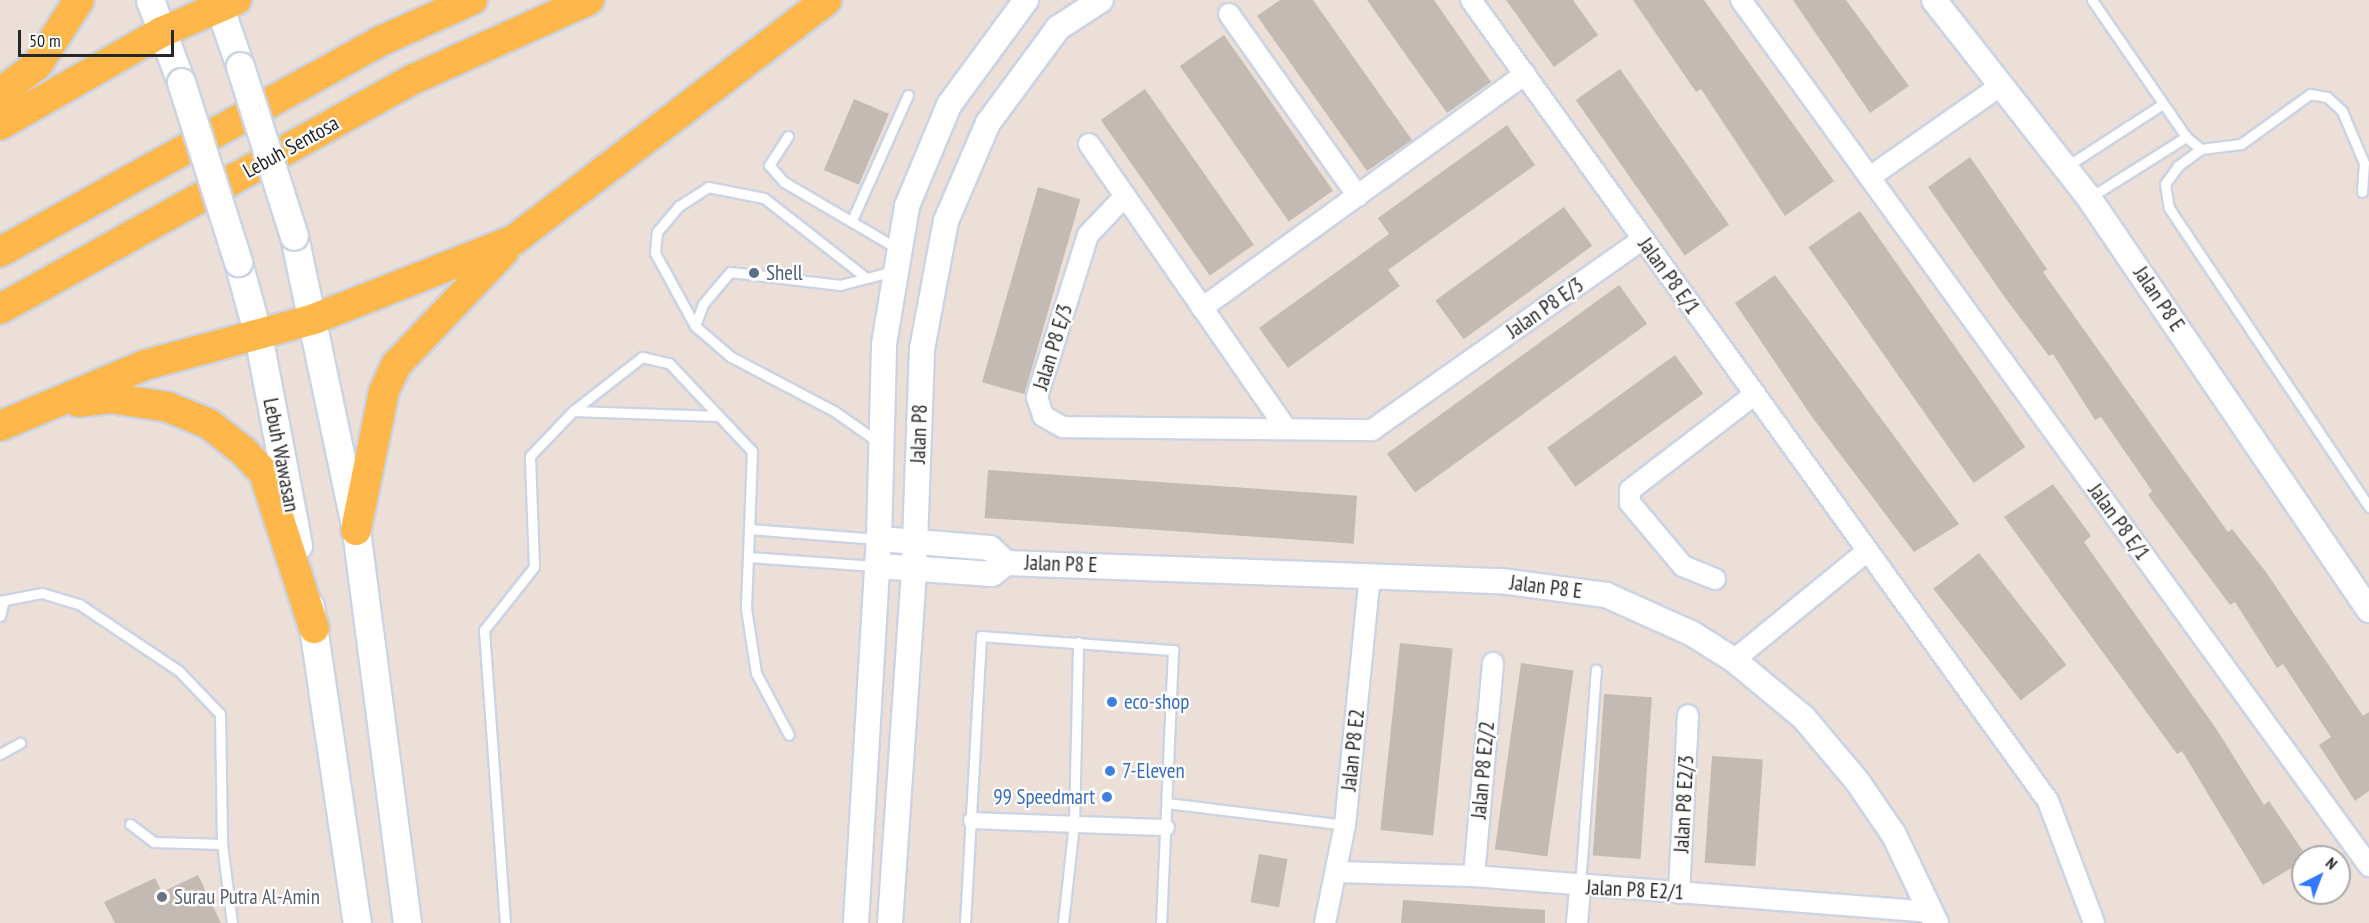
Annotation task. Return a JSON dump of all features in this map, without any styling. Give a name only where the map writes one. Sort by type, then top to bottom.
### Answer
[{"type":"main road","points":[[0,93],[37,65],[79,0]]},
{"type":"main road","name":"Lebuh Wawasan","points":[[150,0],[181,82],[238,262],[258,335],[314,628],[357,923]]},
{"type":"main road","points":[[0,252],[383,40],[472,0]]},
{"type":"main road","name":"Lebuh Sentosa","points":[[0,309],[414,79],[589,0]]},
{"type":"main road","points":[[356,530],[384,391],[396,365],[514,240],[827,0]]},
{"type":"main road","points":[[0,125],[162,32],[224,2],[240,66],[294,236],[314,320],[356,530],[407,923]]},
{"type":"main road","points":[[0,426],[146,365],[314,320],[514,240]]},
{"type":"main road","points":[[52,405],[110,398],[168,407],[208,424],[242,450],[264,472],[314,628]]},
{"type":"street","name":"Jalan P8","points":[[856,923],[878,566],[884,344],[907,206],[949,105],[1026,0]]},
{"type":"street","name":"Jalan P8","points":[[890,923],[916,542],[922,349],[946,221],[988,123],[1058,28],[1101,0]]},
{"type":"street","name":"Jalan P8 E/1","points":[[1471,0],[2048,801],[2094,923]]},
{"type":"street","name":"Jalan P8 E/1","points":[[1741,0],[2369,866]]},
{"type":"street","name":"Jalan P8 E","points":[[1934,0],[2090,198],[2369,610]]},
{"type":"street","points":[[1229,14],[1358,196]]},
{"type":"street","points":[[1202,308],[1525,75]]},
{"type":"street","points":[[1870,177],[2000,86]]},
{"type":"street","points":[[1089,144],[1284,426]]},
{"type":"street","name":"Jalan P8 E/3","points":[[1125,196],[1088,235],[1037,397],[1043,416],[1063,427],[1284,426],[1371,430],[1643,239]]},
{"type":"street","points":[[1715,579],[1683,566],[1630,503],[1630,490],[1755,394]]},
{"type":"street","points":[[878,566],[992,574],[1006,562],[990,548],[879,539]]},
{"type":"street","points":[[1734,660],[1868,551]]},
{"type":"street","name":"Jalan P8 E","points":[[1006,562],[1501,581],[1606,595],[1691,633],[1734,660],[1804,718],[1857,781],[1894,835],[1934,918]]},
{"type":"street","name":"Jalan P8 E2","points":[[1325,923],[1338,872],[1345,825],[1370,575]]},
{"type":"street","name":"Jalan P8 E2/2","points":[[1474,876],[1493,663]]},
{"type":"street","name":"Jalan P8 E2/3","points":[[1679,892],[1688,715]]},
{"type":"street","points":[[971,820],[1166,827]]},
{"type":"street","name":"Jalan P8 E2/1","points":[[1338,872],[1474,876],[1580,887],[1679,892],[1934,918]]},
{"type":"street","points":[[1577,923],[1580,887]]},
{"type":"lane","points":[[2092,0],[2186,136],[2200,149]]},
{"type":"lane","points":[[2362,192],[2364,163],[2342,111],[2326,97],[2310,94],[2241,144],[2200,149],[2178,166],[2165,184],[2169,208],[2369,507]]},
{"type":"lane","points":[[852,220],[908,95]]},
{"type":"lane","points":[[2066,167],[2163,104]]},
{"type":"lane","points":[[695,326],[703,304],[730,272],[779,274],[818,285],[840,285],[898,260],[852,220],[784,182],[770,165],[788,136]]},
{"type":"lane","points":[[2090,198],[2186,136]]},
{"type":"lane","points":[[864,276],[764,198],[708,187],[679,206],[657,232],[655,253],[695,326],[730,357],[834,411],[883,445]]},
{"type":"lane","points":[[506,923],[484,630],[534,567],[530,456],[573,411],[642,357],[669,363],[752,451],[746,608],[756,673],[789,735]]},
{"type":"lane","points":[[573,411],[718,416]]},
{"type":"lane","points":[[749,529],[879,539]]},
{"type":"lane","points":[[748,557],[878,566]]},
{"type":"lane","points":[[0,616],[2,600],[42,593],[79,604],[179,671],[220,714],[222,844],[232,923]]},
{"type":"lane","points":[[965,923],[981,636],[1173,650],[1161,923]]},
{"type":"lane","points":[[1063,923],[1074,824],[1078,642]]},
{"type":"lane","points":[[1580,887],[1596,670]]},
{"type":"lane","points":[[0,754],[20,743]]},
{"type":"lane","points":[[1167,802],[1345,825]]},
{"type":"lane","points":[[130,824],[154,842],[222,844]]},
{"type":"building","points":[[1280,0],[1313,0],[1412,140],[1367,171],[1257,16]]},
{"type":"building","points":[[1367,0],[1434,0],[1491,82],[1447,113]]},
{"type":"building","points":[[1506,0],[1573,0],[1598,35],[1554,67]]},
{"type":"building","points":[[1633,0],[1704,0],[1834,181],[1785,216],[1701,89],[1696,92]]},
{"type":"building","points":[[1793,0],[1846,0],[1909,86],[1870,113]]},
{"type":"building","points":[[1224,35],[1333,191],[1289,222],[1180,66]]},
{"type":"building","points":[[1620,69],[1729,225],[1685,256],[1576,100]]},
{"type":"building","points":[[1145,89],[1254,245],[1210,276],[1101,120]]},
{"type":"building","points":[[854,99],[889,114],[859,185],[824,170]]},
{"type":"building","points":[[1507,125],[1535,165],[1388,270],[1400,286],[1288,368],[1259,328],[1389,234],[1378,218]]},
{"type":"building","points":[[1970,157],[2047,269],[2043,272],[2228,532],[2232,529],[2266,572],[2363,716],[2369,712],[2369,791],[2355,801],[2319,745],[2331,737],[2283,664],[2277,668],[2235,602],[2230,605],[2148,495],[2152,491],[2101,417],[2095,420],[2053,354],[2049,356],[2006,299],[1928,187]]},
{"type":"building","points":[[1038,187],[1080,199],[1024,394],[982,382]]},
{"type":"building","points":[[1564,207],[1592,246],[1464,339],[1435,300]]},
{"type":"building","points":[[1860,211],[2025,447],[1974,483],[1808,247]]},
{"type":"building","points":[[1775,275],[1959,524],[1914,552],[1812,417],[1735,303]]},
{"type":"building","points":[[1619,285],[1647,324],[1415,493],[1387,454]]},
{"type":"building","points":[[1675,355],[1703,394],[1575,487],[1547,448]]},
{"type":"building","points":[[988,470],[1357,496],[1354,544],[985,518]]},
{"type":"building","points":[[2053,484],[2091,536],[2084,542],[2217,730],[2264,805],[2269,801],[2299,845],[2291,845],[2291,868],[2263,885],[2182,751],[2177,754],[2004,517]]},
{"type":"building","points":[[1979,553],[2066,665],[2021,701],[1933,589]]},
{"type":"building","points":[[1400,643],[1453,649],[1433,836],[1380,830]]},
{"type":"building","points":[[1521,663],[1573,670],[1547,857],[1495,849]]},
{"type":"building","points":[[1604,694],[1652,697],[1641,859],[1593,856]]},
{"type":"building","points":[[1712,756],[1763,760],[1755,866],[1705,863]]},
{"type":"building","points":[[1259,854],[1288,859],[1279,907],[1250,902]]},
{"type":"building","name":"Surau Putra Al-Amin","points":[[198,875],[221,923],[115,923],[104,902],[155,878],[162,892]]},
{"type":"building","points":[[1403,900],[1545,910],[1545,923],[1401,923]]},
{"type":"place","name":"Shell","points":[[754,273]]},
{"type":"place","name":"eco-shop","points":[[1112,702]]},
{"type":"place","name":"7-Eleven","points":[[1110,771]]},
{"type":"place","name":"99 Speedmart","points":[[1107,797]]},
{"type":"place","name":"Surau Putra Al-Amin","points":[[162,897]]}]
